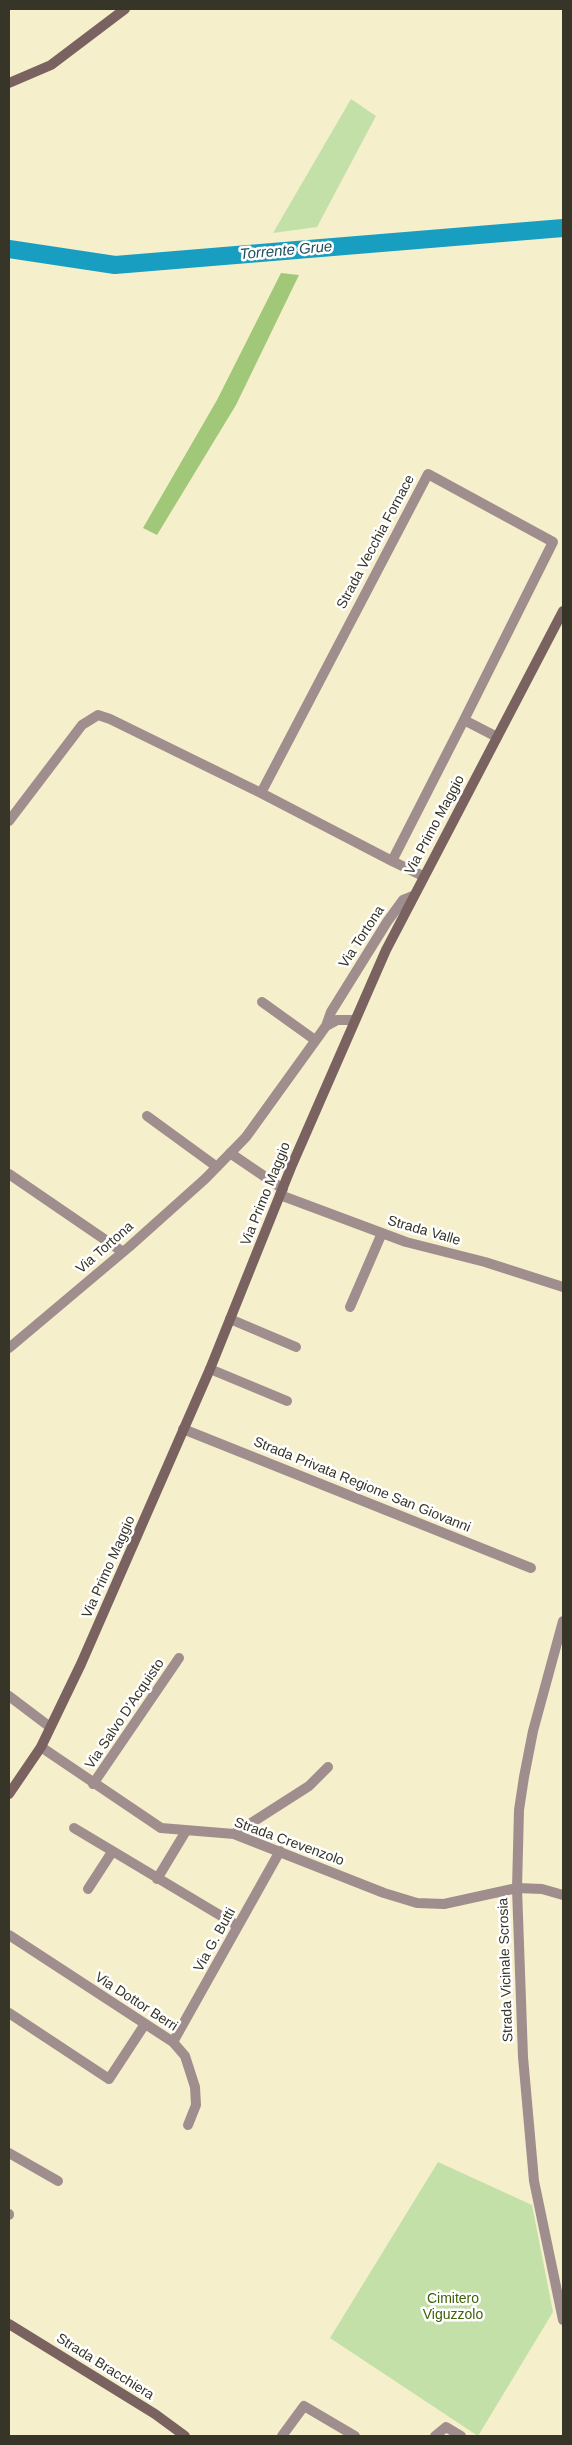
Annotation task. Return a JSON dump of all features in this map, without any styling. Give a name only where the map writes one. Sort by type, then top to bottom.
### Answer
[{"type":"main road","points":[[9,83],[51,65],[125,9]]},
{"type":"main road","name":"Via Primo Maggio","points":[[9,1794],[41,1747],[85,1655],[210,1369],[354,1020],[423,876],[563,611]]},
{"type":"main road","name":"Strada Bracchiera","points":[[9,2324],[155,2414],[185,2436]]},
{"type":"street","name":"Strada Vecchia Fornace","points":[[261,793],[428,474],[553,542],[392,861]]},
{"type":"street","points":[[9,821],[82,725],[93,716],[98,715],[110,719],[261,793],[423,876]]},
{"type":"street","points":[[464,720],[497,736]]},
{"type":"street","name":"Via Tortona","points":[[9,1348],[122,1252],[217,1167],[246,1137],[326,1026],[331,1012],[387,922],[403,900],[413,896]]},
{"type":"street","points":[[262,1002],[315,1040]]},
{"type":"street","points":[[326,1026],[337,1020],[354,1020]]},
{"type":"street","points":[[146,1116],[217,1167]]},
{"type":"street","name":"Strada Valle","points":[[230,1153],[282,1192],[382,1233],[406,1242],[485,1262],[563,1287]]},
{"type":"street","points":[[9,1174],[122,1252]]},
{"type":"street","points":[[350,1307],[382,1233]]},
{"type":"street","points":[[230,1319],[296,1347]]},
{"type":"street","points":[[210,1369],[287,1401]]},
{"type":"street","name":"Strada Privata Regione San Giovanni","points":[[183,1429],[531,1568]]},
{"type":"street","name":"Strada Vicinale Scrosia","points":[[563,1621],[533,1731],[524,1777],[519,1810],[517,1888],[523,2056],[534,2181],[563,2320]]},
{"type":"street","name":"Via Salvo D'Acquisto","points":[[93,1784],[179,1658]]},
{"type":"street","points":[[9,1696],[50,1727]]},
{"type":"street","name":"Strada Crevenzolo","points":[[41,1747],[160,1828],[234,1834],[384,1893],[418,1903],[444,1904],[517,1888],[542,1889],[563,1895]]},
{"type":"street","points":[[234,1834],[309,1786],[328,1767]]},
{"type":"street","points":[[74,1828],[238,1926]]},
{"type":"street","points":[[157,1879],[186,1831]]},
{"type":"street","name":"Via G. Butti","points":[[173,2042],[280,1851]]},
{"type":"street","points":[[88,1889],[112,1852]]},
{"type":"street","name":"Via Dottor Berri","points":[[9,1935],[173,2042],[185,2056],[196,2087],[196,2105],[188,2125]]},
{"type":"street","points":[[9,2013],[108,2080],[145,2024]]},
{"type":"street","points":[[9,2153],[58,2181]]},
{"type":"street","points":[[282,2436],[304,2406],[355,2436]]},
{"type":"street","points":[[435,2436],[446,2427],[461,2436]]},
{"type":"green space","points":[[351,99],[376,116],[317,227],[273,233]]},
{"type":"green space","points":[[281,273],[299,275],[236,405],[157,535],[143,528],[217,400]]},
{"type":"green space","name":"Cimitero Viguzzolo","points":[[438,2162],[532,2205],[553,2312],[478,2436],[330,2338]]},
{"type":"waterway","name":"Torrente Grue","points":[[9,249],[115,265],[563,228]]}]
